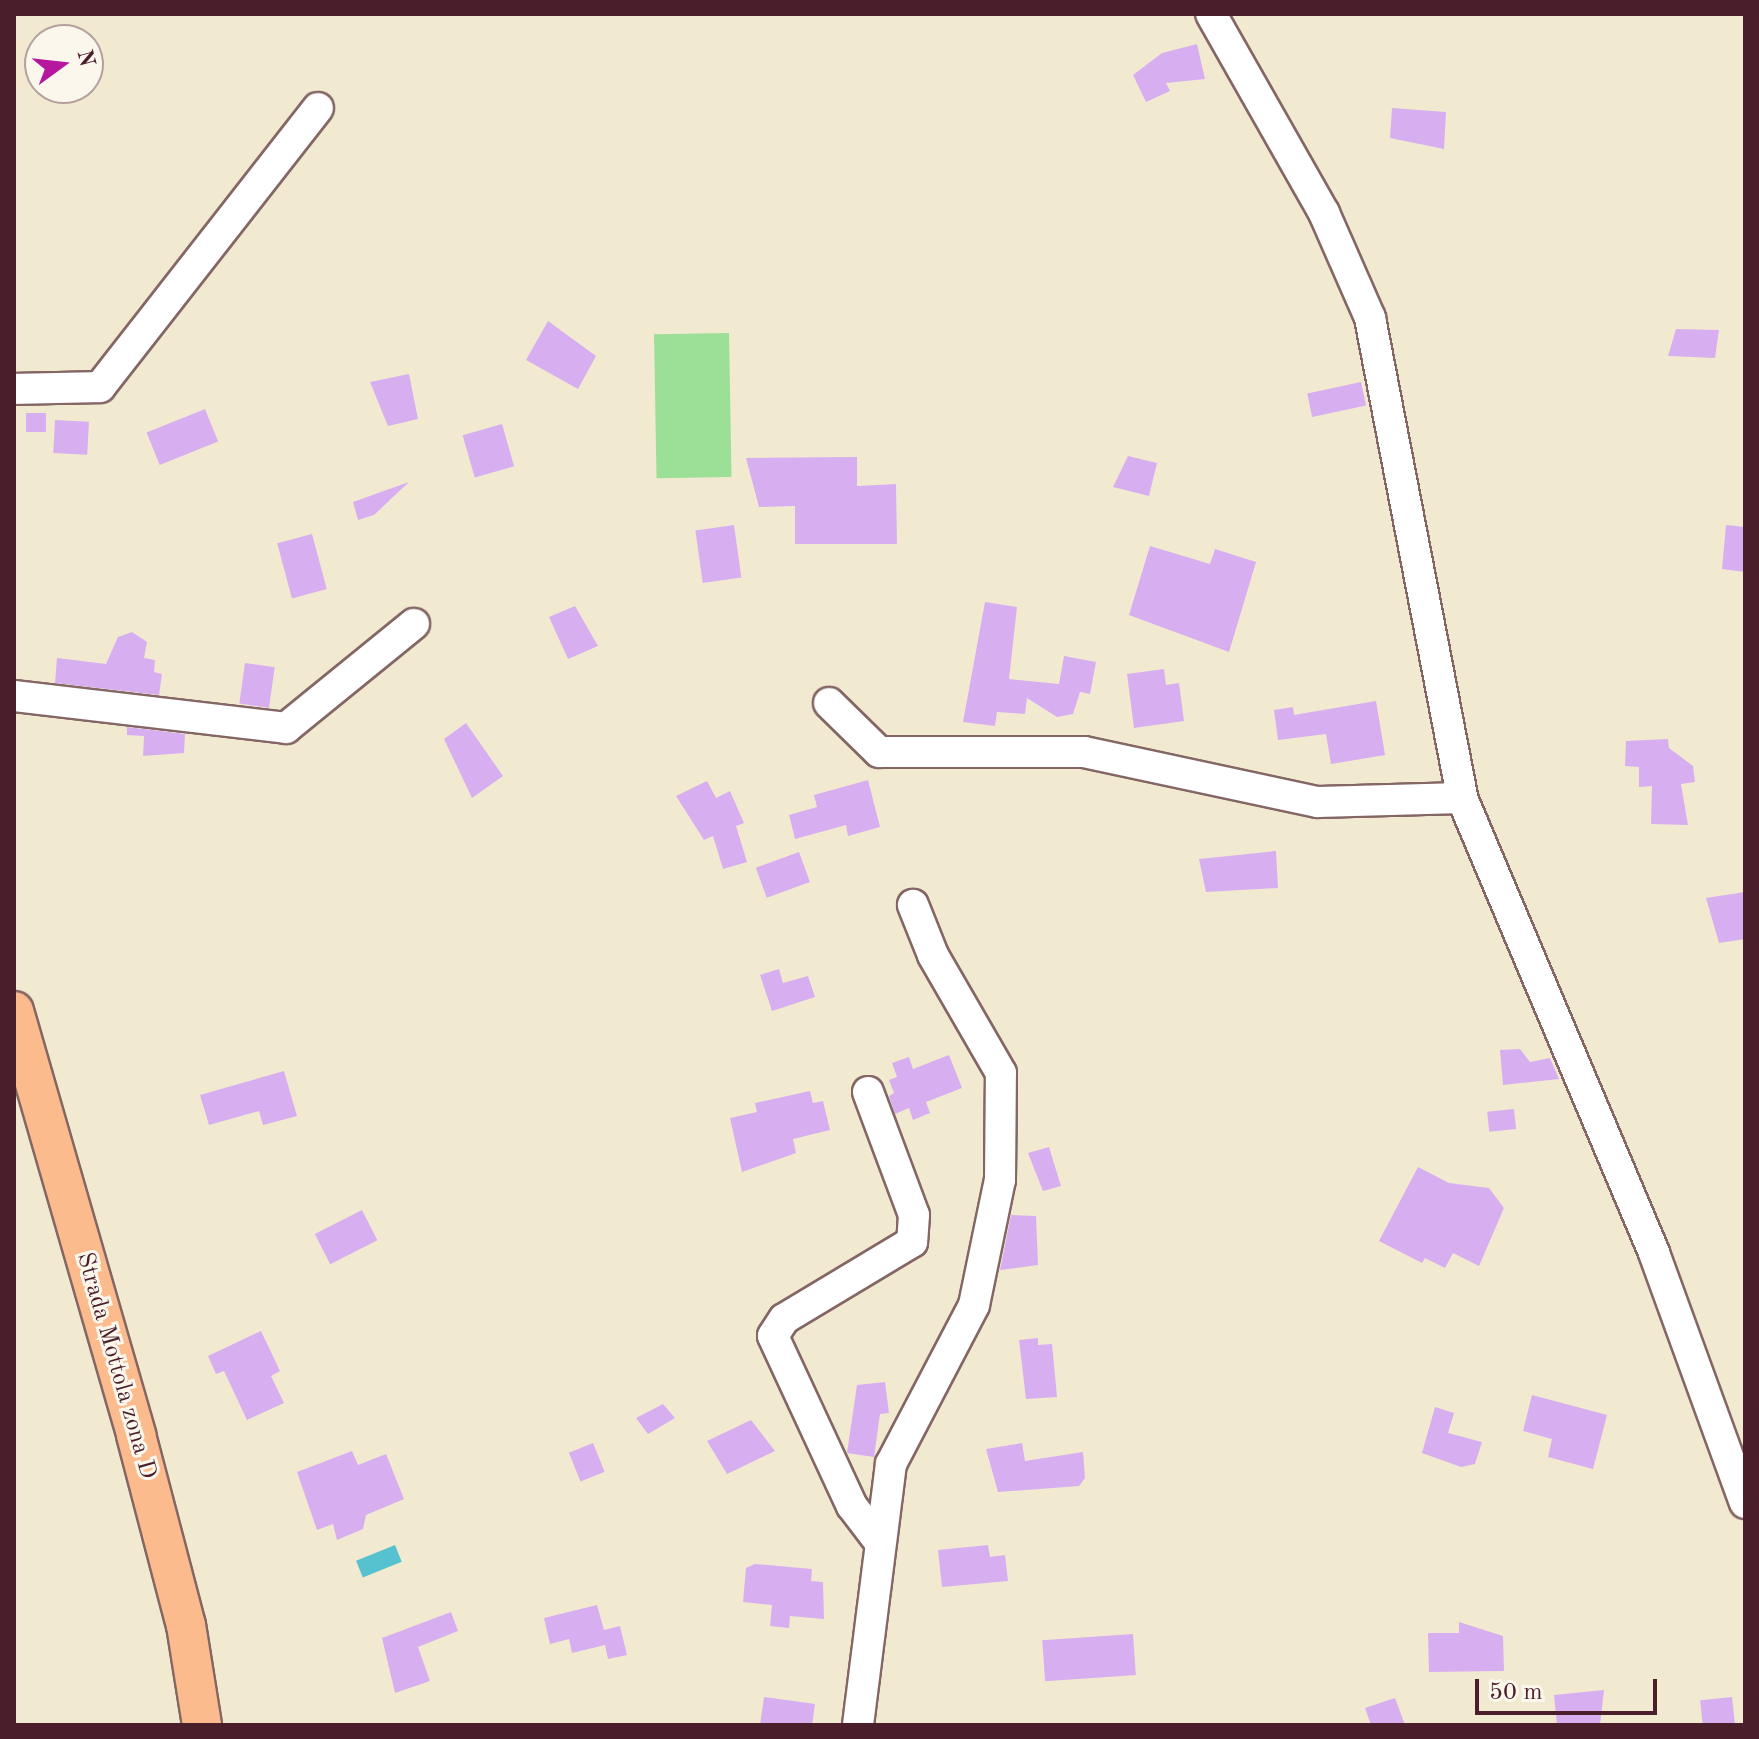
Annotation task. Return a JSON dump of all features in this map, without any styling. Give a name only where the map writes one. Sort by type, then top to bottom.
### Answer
[{"type":"main road","name":"Strada Mottola zona D","points":[[14,1011],[147,1479],[202,1725]]},
{"type":"street","points":[[1211,14],[1324,213],[1370,318],[1462,798],[1654,1253],[1745,1503]]},
{"type":"street","points":[[14,389],[100,387],[318,108]]},
{"type":"street","points":[[14,696],[286,728],[414,624]]},
{"type":"street","points":[[829,703],[879,752],[1084,752],[1318,802],[1462,798]]},
{"type":"street","points":[[858,1725],[878,1540],[891,1464],[974,1305],[1000,1180],[1001,1073],[933,955],[913,905]]},
{"type":"street","points":[[868,1092],[914,1215],[912,1242],[784,1319],[773,1336],[852,1506],[878,1540]]},
{"type":"green space","points":[[729,333],[732,477],[657,478],[654,334]]},
{"type":"water","points":[[395,1545],[402,1562],[363,1577],[356,1561]]},
{"type":"building","points":[[1197,44],[1205,79],[1166,83],[1170,91],[1146,102],[1133,75],[1162,53]]},
{"type":"building","points":[[1392,108],[1446,112],[1444,149],[1390,138]]},
{"type":"building","points":[[548,321],[596,356],[578,389],[526,360]]},
{"type":"building","points":[[1676,329],[1719,330],[1715,358],[1668,356]]},
{"type":"building","points":[[409,374],[418,419],[388,426],[370,382]]},
{"type":"building","points":[[1361,382],[1366,405],[1312,417],[1307,393]]},
{"type":"building","points":[[205,409],[218,441],[160,465],[147,433]]},
{"type":"building","points":[[26,413],[46,413],[46,432],[26,432]]},
{"type":"building","points":[[55,420],[89,422],[87,455],[53,453]]},
{"type":"building","points":[[502,424],[514,466],[475,478],[463,435]]},
{"type":"building","points":[[1128,456],[1157,463],[1149,496],[1113,487]]},
{"type":"building","points":[[857,457],[857,486],[896,484],[897,544],[795,544],[795,506],[759,507],[746,458]]},
{"type":"building","points":[[409,482],[374,515],[358,520],[353,502]]},
{"type":"building","points":[[734,525],[741,577],[703,583],[695,530]]},
{"type":"building","points":[[1726,525],[1745,527],[1745,572],[1722,569]]},
{"type":"building","points":[[312,534],[327,589],[292,598],[277,543]]},
{"type":"building","points":[[1150,546],[1210,564],[1215,549],[1256,562],[1229,652],[1129,615]]},
{"type":"building","points":[[985,602],[1017,607],[1009,679],[1059,684],[1064,656],[1096,662],[1090,694],[1080,692],[1073,714],[1057,717],[1027,698],[1025,714],[997,712],[995,726],[963,722]]},
{"type":"building","points":[[575,606],[598,646],[568,659],[549,617]]},
{"type":"building","points":[[132,632],[147,642],[144,658],[155,660],[154,672],[162,674],[159,695],[55,683],[57,658],[106,664],[118,637]]},
{"type":"building","points":[[245,663],[275,667],[269,708],[239,704]]},
{"type":"building","points":[[1164,669],[1166,685],[1179,683],[1184,721],[1134,728],[1127,674]]},
{"type":"building","points":[[1376,701],[1385,755],[1331,764],[1326,734],[1278,740],[1274,710],[1293,707],[1294,715]]},
{"type":"building","points":[[466,723],[503,776],[472,798],[444,739]]},
{"type":"building","points":[[127,727],[185,734],[184,753],[143,756],[144,736],[127,735]]},
{"type":"building","points":[[1668,739],[1669,748],[1693,766],[1695,782],[1681,784],[1688,825],[1651,824],[1652,786],[1639,787],[1639,767],[1625,766],[1626,741]]},
{"type":"building","points":[[868,780],[880,827],[848,836],[846,825],[795,839],[789,815],[817,807],[814,795]]},
{"type":"building","points":[[707,781],[716,798],[730,791],[744,823],[736,826],[747,862],[723,869],[713,836],[704,840],[676,796]]},
{"type":"building","points":[[1276,851],[1278,888],[1206,892],[1199,859]]},
{"type":"building","points":[[799,852],[810,882],[767,898],[756,868]]},
{"type":"building","points":[[1745,892],[1745,939],[1719,943],[1706,898]]},
{"type":"building","points":[[779,969],[783,983],[808,976],[815,997],[772,1011],[760,975]]},
{"type":"building","points":[[1520,1049],[1530,1062],[1550,1058],[1559,1079],[1503,1085],[1500,1050]]},
{"type":"building","points":[[949,1055],[962,1088],[926,1102],[930,1113],[913,1120],[909,1108],[895,1114],[889,1096],[894,1093],[889,1080],[897,1077],[892,1063],[909,1057],[913,1069]]},
{"type":"building","points":[[284,1071],[297,1116],[263,1125],[259,1111],[209,1125],[200,1095]]},
{"type":"building","points":[[810,1091],[813,1103],[823,1101],[830,1130],[793,1139],[796,1153],[742,1172],[730,1118],[757,1112],[755,1103]]},
{"type":"building","points":[[1514,1109],[1516,1129],[1489,1132],[1487,1112]]},
{"type":"building","points":[[1049,1147],[1061,1186],[1043,1191],[1028,1153]]},
{"type":"building","points":[[1418,1167],[1449,1183],[1489,1188],[1504,1208],[1479,1266],[1453,1253],[1445,1268],[1425,1258],[1422,1263],[1379,1241]]},
{"type":"building","points":[[362,1210],[377,1240],[330,1264],[315,1234]]},
{"type":"building","points":[[1011,1215],[1036,1216],[1038,1265],[1000,1270]]},
{"type":"building","points":[[261,1331],[280,1371],[271,1376],[284,1403],[247,1420],[224,1371],[216,1374],[208,1356]]},
{"type":"building","points":[[1038,1338],[1038,1345],[1052,1344],[1057,1397],[1026,1399],[1019,1340]]},
{"type":"building","points":[[885,1382],[889,1413],[880,1414],[874,1457],[847,1453],[857,1385]]},
{"type":"building","points":[[1532,1395],[1607,1415],[1593,1469],[1548,1457],[1552,1439],[1523,1431]]},
{"type":"building","points":[[663,1404],[675,1418],[648,1434],[636,1418]]},
{"type":"building","points":[[1435,1407],[1454,1413],[1448,1433],[1482,1442],[1475,1464],[1461,1467],[1422,1453]]},
{"type":"building","points":[[751,1420],[775,1451],[727,1474],[707,1441]]},
{"type":"building","points":[[593,1443],[605,1472],[581,1481],[569,1453]]},
{"type":"building","points":[[1022,1443],[1025,1461],[1083,1452],[1085,1478],[1079,1486],[998,1492],[986,1449]]},
{"type":"building","points":[[352,1451],[358,1465],[386,1454],[404,1499],[366,1515],[363,1529],[337,1540],[333,1524],[317,1530],[297,1472]]},
{"type":"building","points":[[988,1545],[990,1557],[1005,1555],[1008,1581],[942,1587],[938,1550]]},
{"type":"building","points":[[755,1564],[812,1569],[811,1581],[823,1582],[824,1619],[790,1616],[789,1628],[770,1626],[772,1605],[743,1602],[746,1568]]},
{"type":"building","points":[[597,1605],[604,1630],[620,1626],[627,1655],[608,1659],[605,1645],[572,1653],[569,1639],[550,1644],[544,1618]]},
{"type":"building","points":[[451,1612],[458,1631],[418,1647],[430,1681],[395,1693],[382,1638]]},
{"type":"building","points":[[1459,1622],[1503,1636],[1504,1671],[1429,1672],[1428,1633],[1459,1633]]},
{"type":"building","points":[[1133,1634],[1136,1675],[1045,1681],[1042,1640]]},
{"type":"building","points":[[1604,1690],[1600,1725],[1557,1725],[1554,1695]]},
{"type":"building","points":[[764,1697],[815,1704],[812,1725],[760,1725]]},
{"type":"building","points":[[1732,1697],[1735,1725],[1703,1725],[1700,1700]]},
{"type":"building","points":[[1395,1698],[1405,1725],[1371,1725],[1365,1708]]}]
